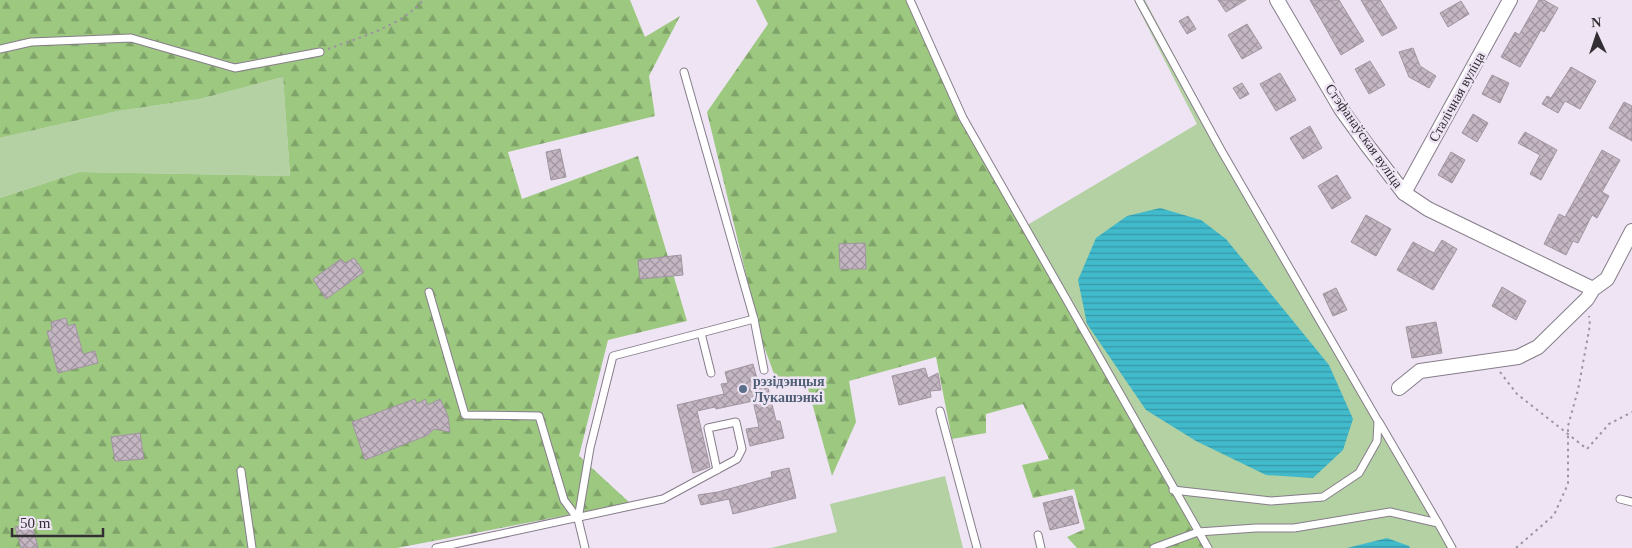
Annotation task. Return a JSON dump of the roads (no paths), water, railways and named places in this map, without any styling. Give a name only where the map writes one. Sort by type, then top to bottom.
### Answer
[{"type":"street","name":"Стэфанаўская вуліца","points":[[1277,0],[1341,109],[1366,145],[1404,193],[1428,209],[1590,294]]},
{"type":"street","name":"Сталічная вуліца","points":[[1404,193],[1505,3]]},
{"type":"street","points":[[1399,388],[1420,371],[1518,356],[1538,347],[1606,279],[1632,230]]},
{"type":"lane","points":[[910,0],[963,118],[1208,548]]},
{"type":"lane","points":[[1139,0],[1220,150],[1452,548]]},
{"type":"lane","points":[[0,49],[31,42],[132,38],[235,68],[320,52]]},
{"type":"lane","points":[[684,72],[754,319],[764,370]]},
{"type":"lane","points":[[429,292],[465,415],[539,416],[564,500],[578,519],[585,548]]},
{"type":"lane","points":[[578,519],[590,448],[613,356],[754,319]]},
{"type":"lane","points":[[701,333],[712,373]]},
{"type":"lane","points":[[940,411],[977,548]]},
{"type":"lane","points":[[1174,490],[1271,501],[1323,497],[1359,473],[1377,441],[1378,421]]},
{"type":"lane","points":[[436,548],[578,519],[663,499],[717,470],[737,459],[742,449],[736,422],[708,428],[717,470]]},
{"type":"lane","points":[[241,471],[252,548]]},
{"type":"lane","points":[[1620,499],[1632,502]]},
{"type":"lane","points":[[1154,548],[1198,532],[1256,528],[1294,528],[1340,522],[1390,512],[1438,523]]},
{"type":"lane","points":[[1038,535],[1041,548]]},
{"type":"water","points":[[1160,208],[1201,220],[1226,239],[1329,365],[1353,419],[1343,450],[1313,478],[1266,475],[1196,441],[1146,410],[1087,324],[1078,280],[1096,238],[1127,216]]},
{"type":"water","points":[[1387,538],[1410,548],[1347,548]]},
{"type":"place","name":"рэзідэнцыя Лукашэнкі","points":[[743,389]]}]
